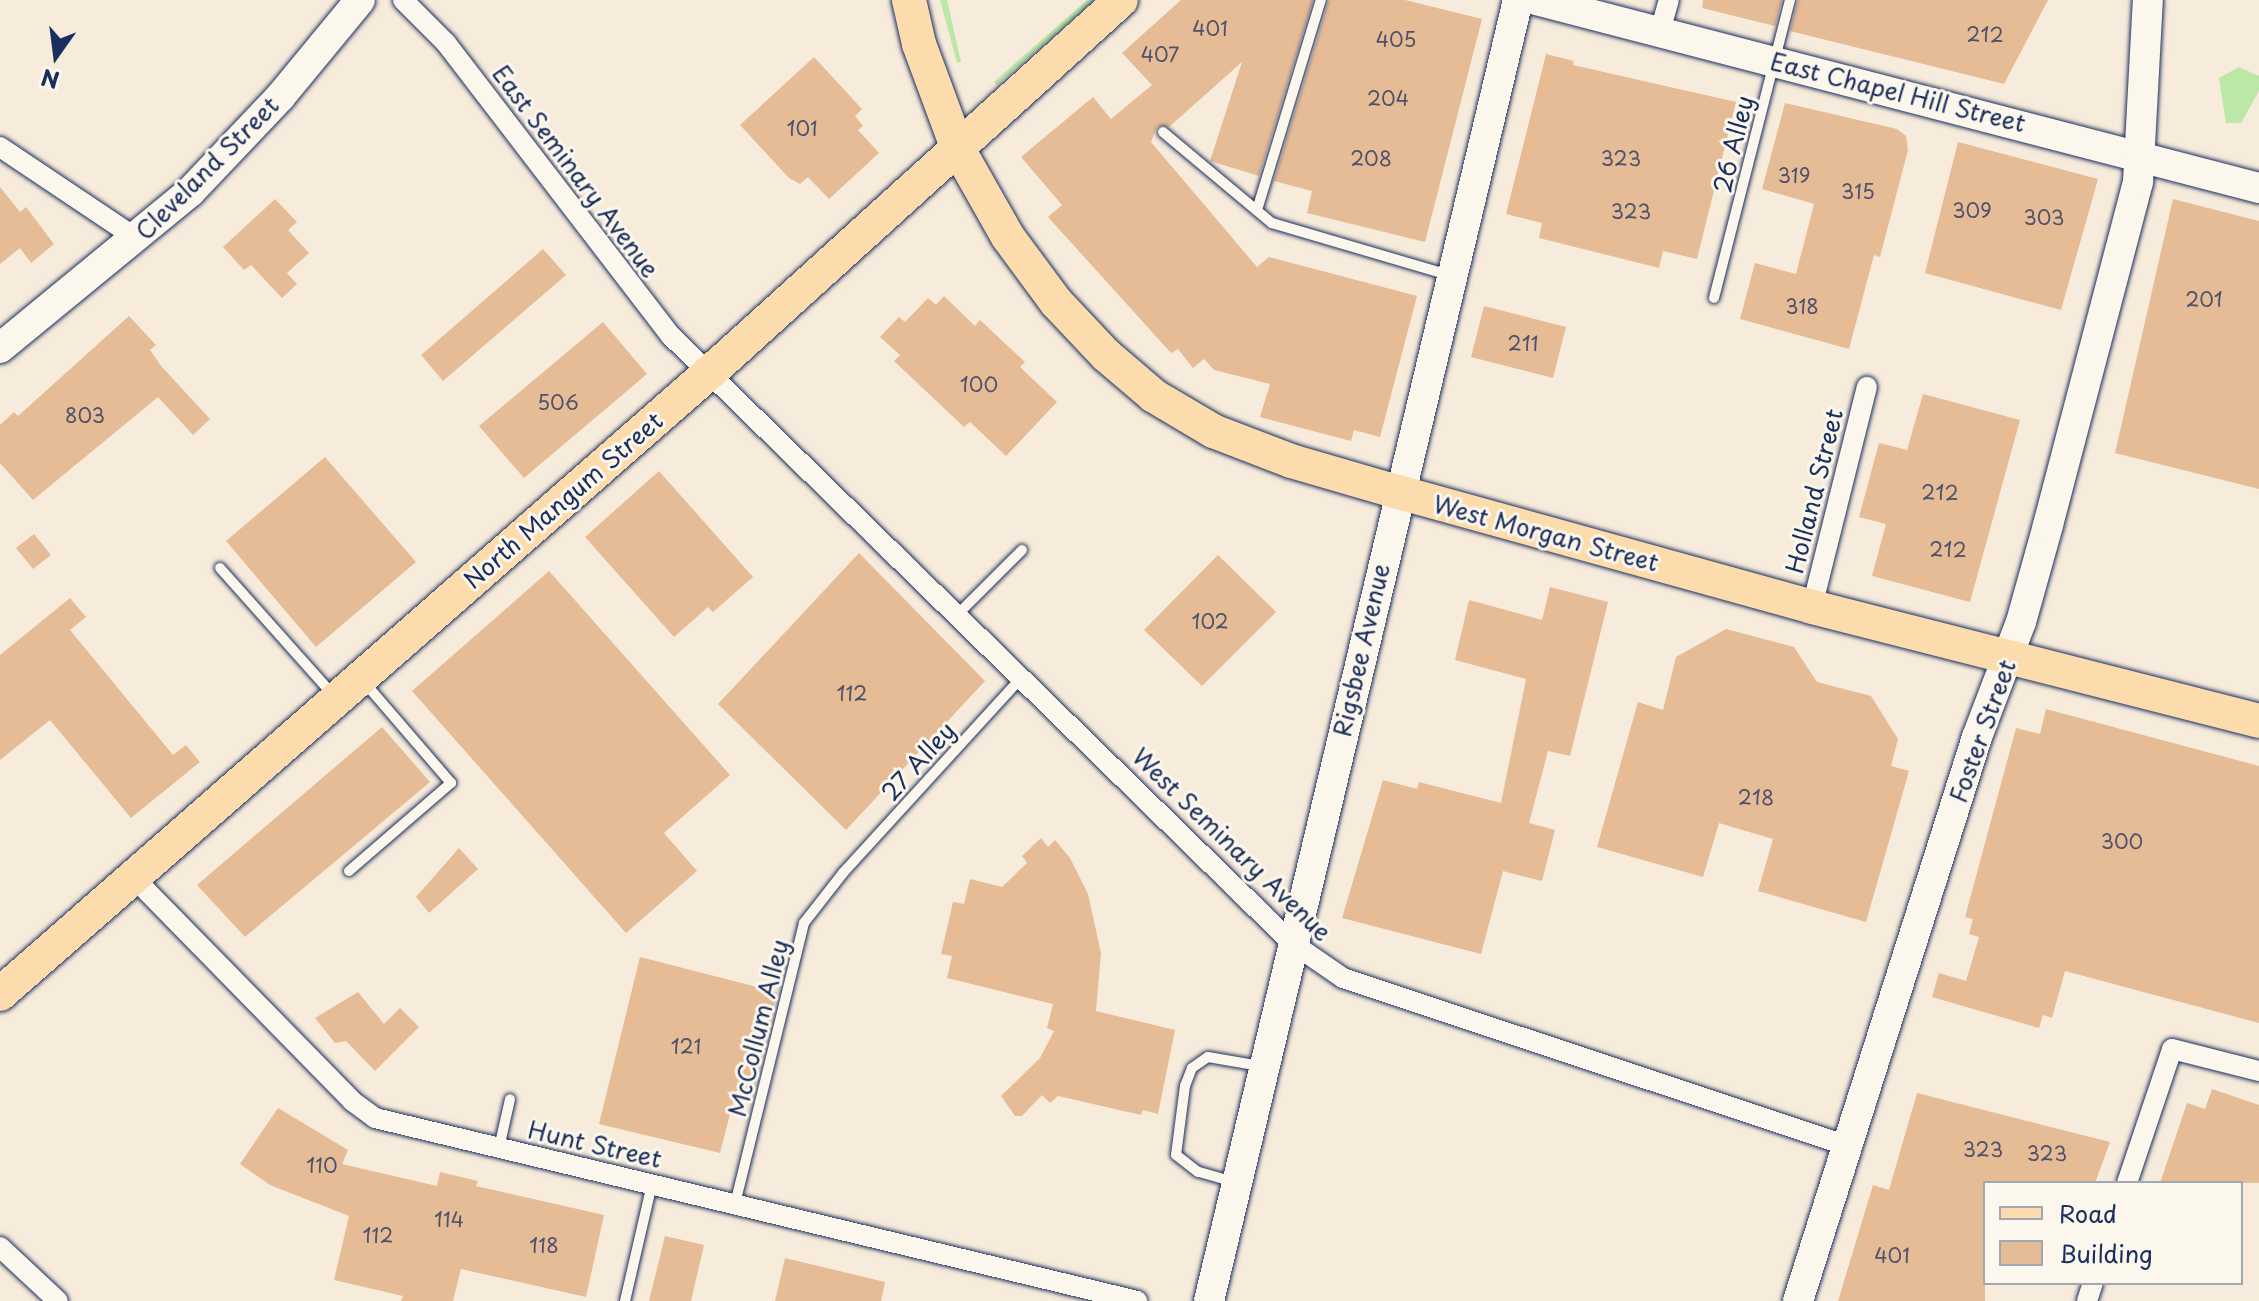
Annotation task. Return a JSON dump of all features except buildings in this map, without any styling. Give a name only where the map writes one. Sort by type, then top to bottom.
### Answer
[{"type":"main road","name":"West Morgan Street","points":[[909,0],[919,44],[957,147],[1008,237],[1056,302],[1154,396],[1230,439],[1398,492],[1812,607],[2259,721]]},
{"type":"main road","name":"North Mangum Street","points":[[0,994],[708,373],[1121,0]]},
{"type":"street","name":"Cleveland Street","points":[[0,348],[136,238],[226,154],[360,0]]},
{"type":"street","name":"East Seminary Avenue","points":[[403,0],[446,43],[641,300],[708,373]]},
{"type":"street","name":"Rigsbee Avenue","points":[[1209,1301],[1398,492],[1518,0]]},
{"type":"street","name":"East Chapel Hill Street","points":[[1536,0],[2256,182]]},
{"type":"street","points":[[1660,31],[1669,0]]},
{"type":"street","name":"Foster Street","points":[[1798,1301],[1977,737],[2009,657],[2138,182],[2148,0]]},
{"type":"street","points":[[0,147],[136,238]]},
{"type":"street","name":"West Seminary Avenue","points":[[708,373],[1292,943],[1343,978],[1848,1146]]},
{"type":"street","name":"Holland Street","points":[[1812,607],[1867,387]]},
{"type":"street","name":"Hunt Street","points":[[132,876],[360,1108],[385,1121],[1137,1301]]},
{"type":"street","points":[[2128,1181],[2172,1049],[2259,1071]]},
{"type":"street","points":[[0,1247],[58,1301]]},
{"type":"lane","points":[[1257,210],[1321,0]]},
{"type":"lane","name":"26 Alley","points":[[1714,298],[1790,0]]},
{"type":"lane","points":[[1163,132],[1272,223],[1451,275]]},
{"type":"lane","points":[[957,615],[1022,550]]},
{"type":"lane","points":[[220,568],[451,783],[349,871]]},
{"type":"lane","name":"27 Alley","points":[[843,873],[1022,677]]},
{"type":"lane","name":"McCollum Alley","points":[[735,1204],[804,923],[843,873]]},
{"type":"lane","points":[[1236,1183],[1198,1172],[1176,1155],[1185,1086],[1192,1068],[1208,1057],[1263,1067]]},
{"type":"lane","points":[[499,1148],[510,1099]]},
{"type":"lane","points":[[625,1301],[652,1184]]},
{"type":"green space","points":[[940,0],[947,0],[961,62],[957,63]]},
{"type":"green space","points":[[1087,0],[1094,0],[997,85],[994,82]]},
{"type":"green space","points":[[2239,67],[2259,76],[2259,91],[2241,123],[2226,123],[2219,78]]}]
